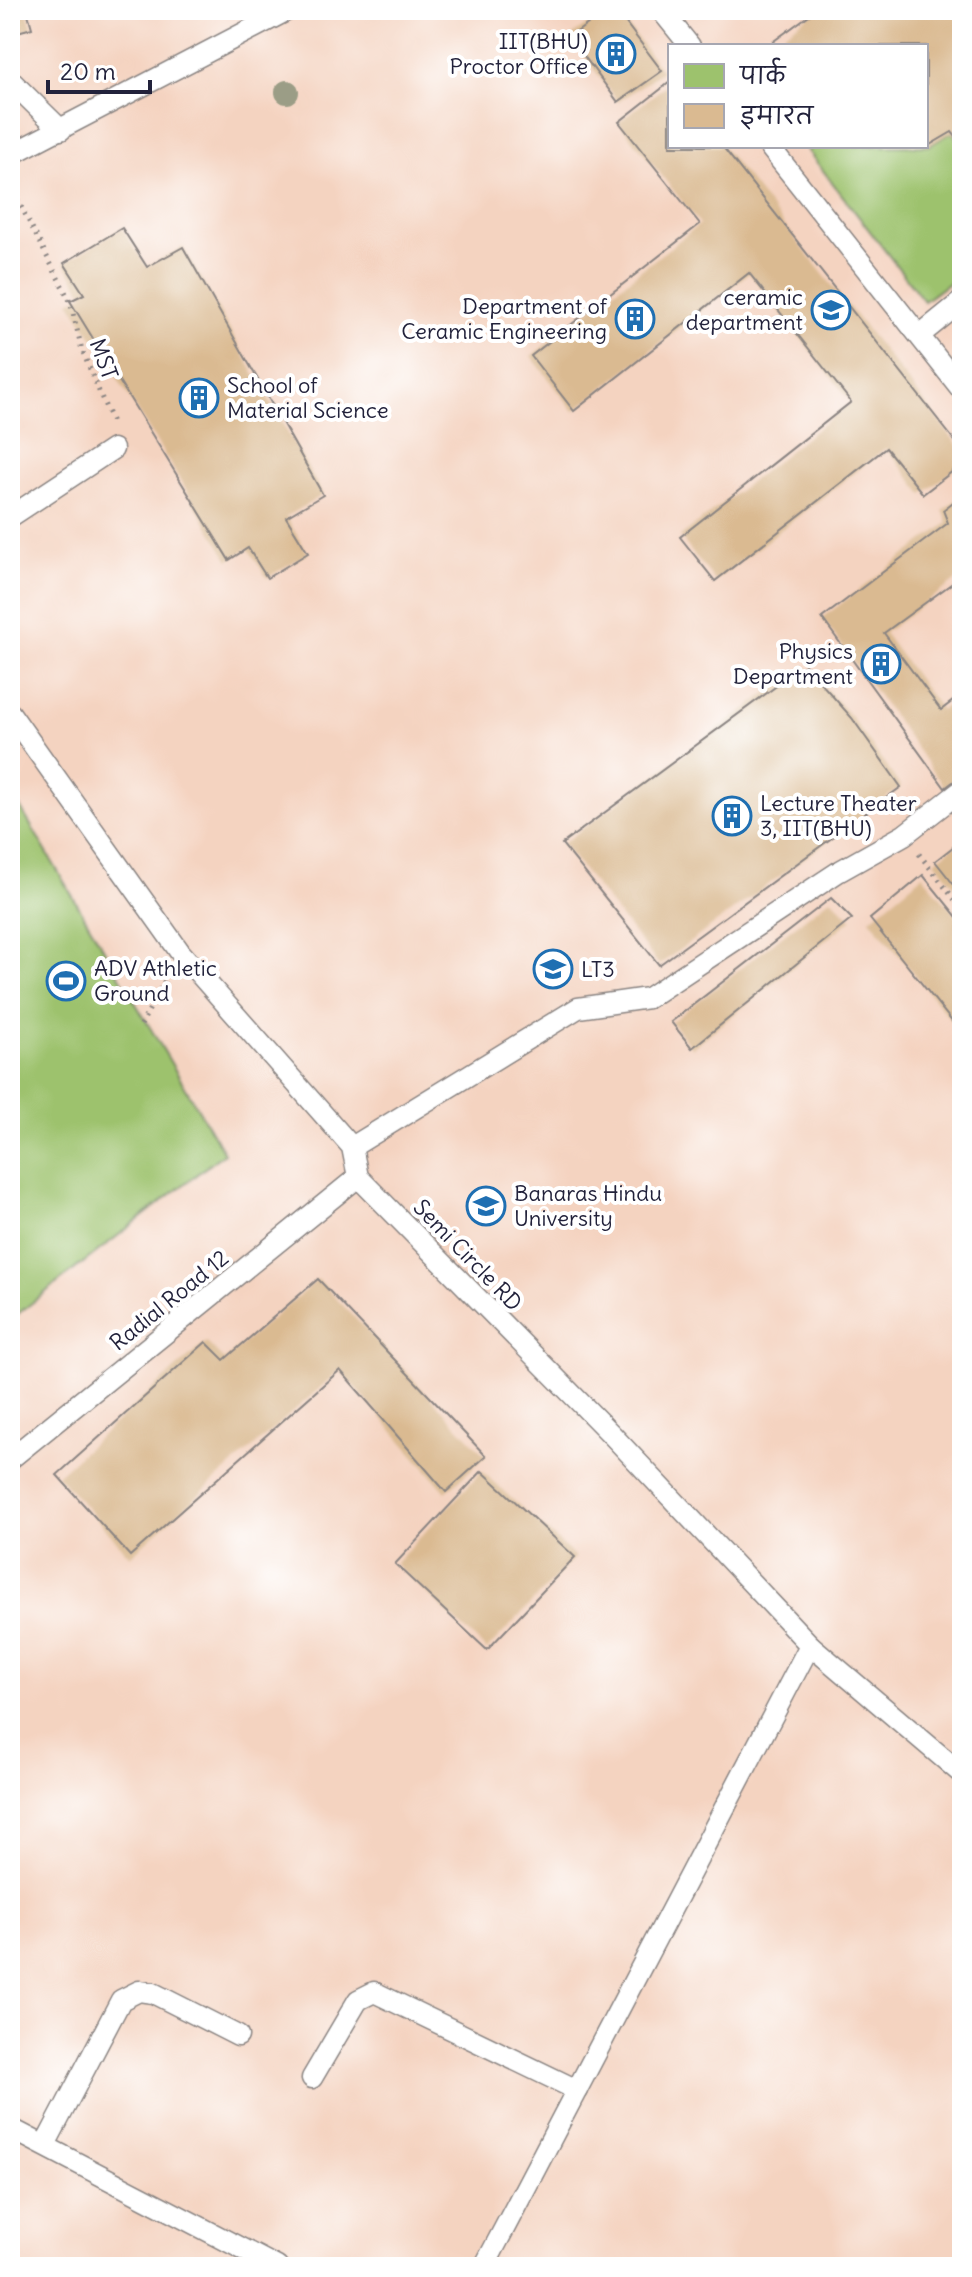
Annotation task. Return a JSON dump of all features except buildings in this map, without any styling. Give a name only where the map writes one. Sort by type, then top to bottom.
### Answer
[{"type":"lane","points":[[10,155],[288,10]]},
{"type":"lane","points":[[661,10],[688,44]]},
{"type":"lane","points":[[10,80],[21,87],[61,130]]},
{"type":"lane","points":[[771,148],[962,390]]},
{"type":"lane","points":[[920,335],[962,301]]},
{"type":"lane","points":[[10,517],[113,449]]},
{"type":"lane","points":[[10,713],[180,952],[352,1147],[358,1177]]},
{"type":"lane","points":[[352,1147],[578,1008],[648,998],[838,872],[904,835],[962,790]]},
{"type":"lane","name":"Radial Road 12","points":[[10,1459],[358,1177]]},
{"type":"lane","name":"Semi Circle RD","points":[[358,1177],[612,1435],[810,1645],[962,1774]]},
{"type":"lane","points":[[484,2267],[810,1645]]},
{"type":"lane","points":[[45,2145],[121,2000],[139,1991],[153,1993],[238,2036]]},
{"type":"lane","points":[[312,2078],[358,2000],[374,1992],[577,2090]]},
{"type":"lane","points":[[10,2128],[277,2267]]},
{"type":"path","name":"MST","points":[[10,185],[70,301],[82,350],[113,425]]},
{"type":"path","points":[[904,835],[962,909]]},
{"type":"path","points":[[141,1025],[180,952]]},
{"type":"shaded area","name":"Banaras Hindu University","points":[[10,10],[962,10],[962,2267],[10,2267]]},
{"type":"green space","points":[[952,132],[962,144],[962,273],[924,301],[806,148],[929,146]]},
{"type":"green space","name":"ADV Athletic Ground","points":[[10,790],[224,1153],[10,1320]]},
{"type":"place","name":"IIT(BHU) Proctor Office","points":[[616,54]]},
{"type":"place","name":"ceramic department","points":[[831,310]]},
{"type":"place","name":"Department of Ceramic Engineering","points":[[635,319]]},
{"type":"place","name":"School of Material Science","points":[[199,398]]},
{"type":"place","name":"Physics Department","points":[[881,664]]},
{"type":"place","name":"Lecture Theater 3, IIT(BHU)","points":[[732,816]]},
{"type":"place","name":"LT3","points":[[553,969]]},
{"type":"place","name":"ADV Athletic Ground","points":[[66,981]]},
{"type":"place","name":"Banaras Hindu University","points":[[486,1206]]}]
